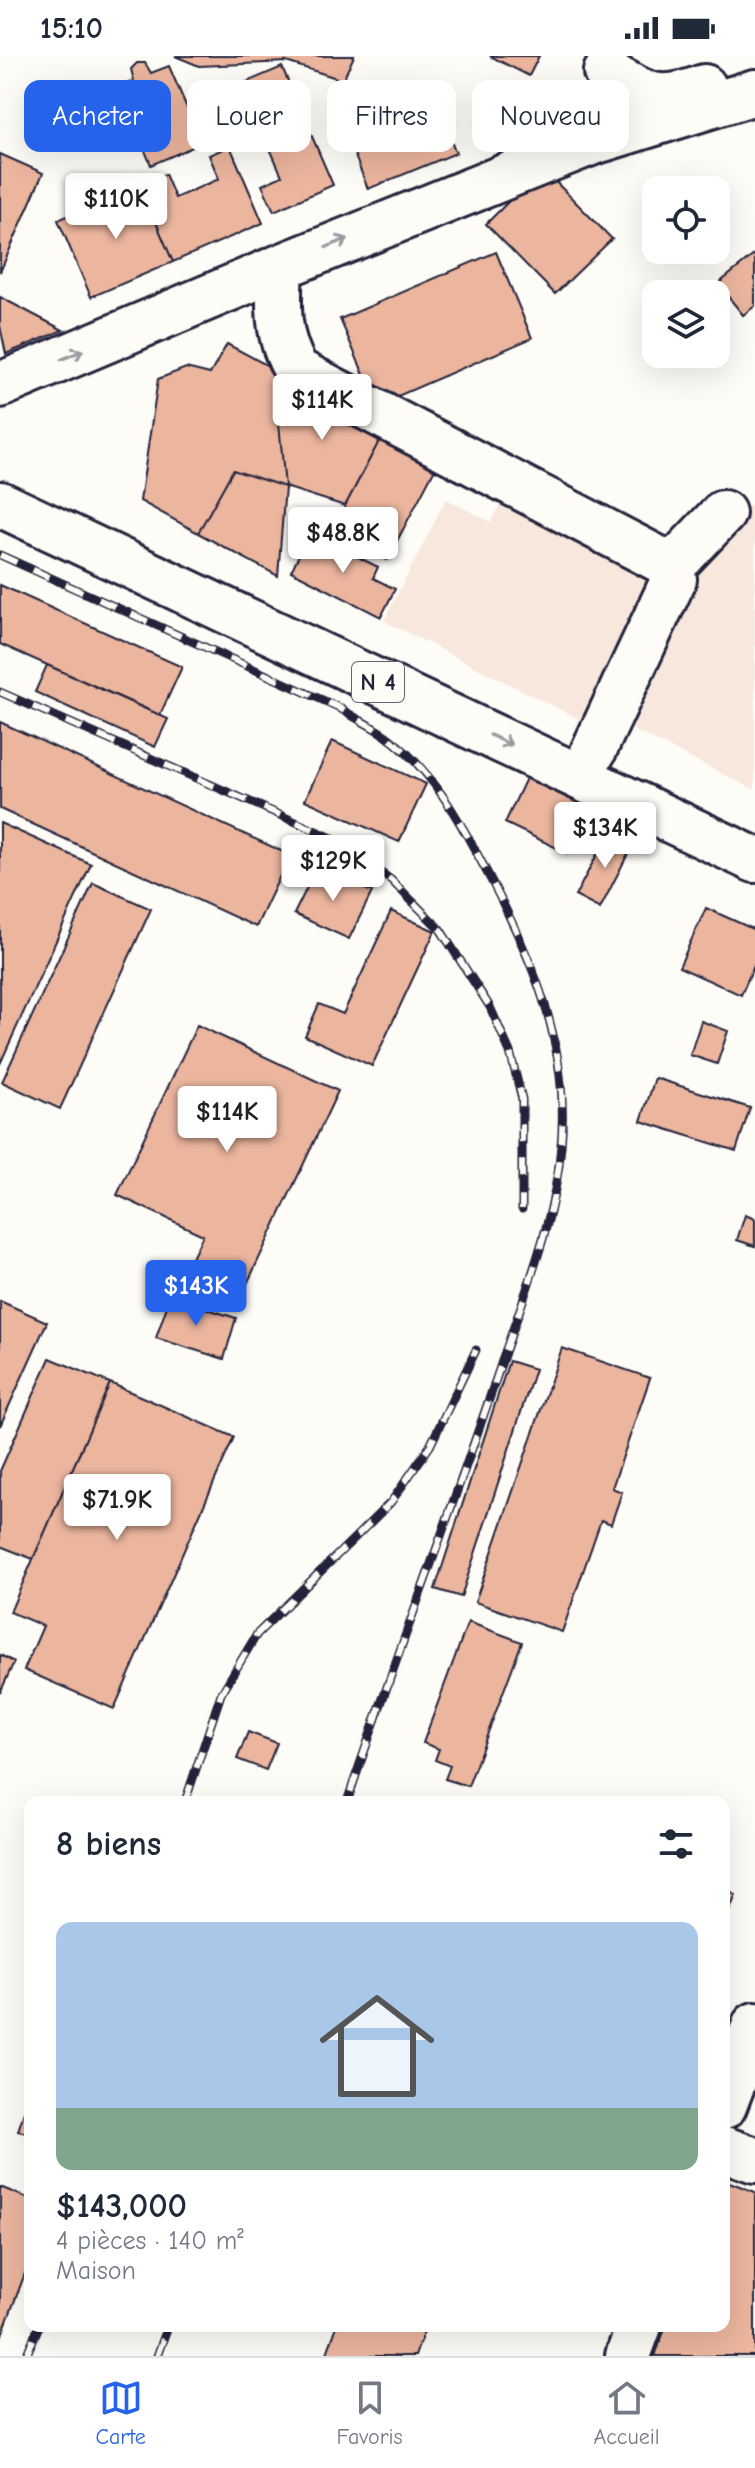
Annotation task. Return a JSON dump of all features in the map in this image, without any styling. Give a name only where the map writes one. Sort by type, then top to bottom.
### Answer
[{"type":"main road","points":[[601,64],[650,97],[687,94],[733,76],[755,62]]},
{"type":"main road","points":[[629,131],[755,92]]},
{"type":"main road","points":[[0,385],[280,267],[568,152]]},
{"type":"main road","points":[[280,267],[278,311],[285,352],[297,371],[670,565],[674,579],[593,752]]},
{"type":"main road","name":"N 4","points":[[0,475],[755,827]]},
{"type":"main road","name":"N 4","points":[[0,504],[755,860]]},
{"type":"main road","points":[[670,565],[723,513]]},
{"type":"main road","points":[[730,2090],[755,2025]]},
{"type":"main road","points":[[730,2151],[755,2160]]},
{"type":"main road","points":[[628,2356],[637,2332]]},
{"type":"shaded area","points":[[507,491],[665,570],[587,723],[384,621],[446,499],[491,522]]},
{"type":"shaded area","points":[[755,500],[755,790],[615,721],[691,569]]},
{"type":"building","points":[[175,56],[354,56],[343,80],[286,62],[199,66]]},
{"type":"building","points":[[490,56],[539,56],[529,76]]},
{"type":"building","points":[[137,63],[145,63],[151,73],[169,66],[187,108],[187,149],[151,165],[146,152],[171,152],[171,80],[134,80],[131,69]]},
{"type":"building","points":[[282,67],[288,80],[251,80]]},
{"type":"building","points":[[311,134],[333,185],[274,211],[262,185],[282,176],[272,152],[311,152]]},
{"type":"building","points":[[233,152],[263,223],[173,262],[140,185],[165,174],[175,198],[219,179],[209,155]]},
{"type":"building","points":[[353,152],[456,153],[368,189]]},
{"type":"building","points":[[0,154],[43,173],[0,272]]},
{"type":"building","points":[[542,168],[612,239],[555,294],[486,224]]},
{"type":"building","points":[[140,185],[173,262],[91,297],[58,220]]},
{"type":"building","points":[[496,252],[532,338],[377,405],[340,319]]},
{"type":"building","points":[[755,254],[755,306],[743,315],[730,299],[730,280],[723,280]]},
{"type":"building","points":[[0,297],[63,330],[6,354],[0,326]]},
{"type":"building","points":[[227,344],[274,369],[285,487],[233,470],[198,533],[140,501],[158,379],[186,368],[210,374]]},
{"type":"building","points":[[274,369],[385,430],[345,506],[285,487]]},
{"type":"building","points":[[385,430],[440,459],[387,560],[332,531]]},
{"type":"building","points":[[233,470],[285,487],[278,576],[198,533]]},
{"type":"building","points":[[310,533],[378,567],[373,578],[395,589],[381,617],[291,571]]},
{"type":"building","points":[[0,585],[182,667],[160,715],[0,644]]},
{"type":"building","points":[[47,665],[168,719],[155,747],[35,692]]},
{"type":"building","points":[[0,722],[290,855],[256,927],[0,809]]},
{"type":"building","points":[[332,741],[426,784],[399,842],[305,800]]},
{"type":"building","points":[[527,776],[590,806],[567,853],[505,823]]},
{"type":"building","points":[[0,823],[91,864],[0,1064]]},
{"type":"building","points":[[610,830],[634,842],[600,909],[575,896]]},
{"type":"building","points":[[317,867],[372,892],[349,939],[294,914]]},
{"type":"building","points":[[93,883],[151,909],[60,1109],[2,1082]]},
{"type":"building","points":[[706,908],[755,930],[755,963],[741,995],[679,967]]},
{"type":"building","points":[[391,911],[435,931],[372,1066],[305,1036],[319,1004],[343,1014]]},
{"type":"building","points":[[701,1021],[728,1031],[717,1064],[690,1055]]},
{"type":"building","points":[[197,1025],[338,1091],[238,1303],[183,1277],[203,1235],[117,1195]]},
{"type":"building","points":[[655,1078],[750,1108],[736,1151],[641,1121]]},
{"type":"building","points":[[745,1215],[755,1219],[755,1246],[737,1240]]},
{"type":"building","points":[[170,1297],[236,1318],[224,1359],[156,1338]]},
{"type":"building","points":[[0,1301],[47,1322],[0,1426]]},
{"type":"building","points":[[562,1348],[650,1378],[612,1488],[622,1492],[611,1524],[601,1520],[562,1632],[475,1602]]},
{"type":"building","points":[[50,1358],[110,1383],[33,1559],[0,1546],[0,1471]]},
{"type":"building","points":[[509,1361],[535,1369],[461,1597],[435,1589]]},
{"type":"building","points":[[110,1383],[234,1437],[114,1709],[24,1670],[43,1626],[10,1612]]},
{"type":"building","points":[[468,1622],[522,1642],[468,1786],[445,1779],[450,1766],[435,1760],[439,1749],[423,1743]]},
{"type":"building","points":[[0,1655],[14,1662],[0,1693]]},
{"type":"building","points":[[248,1732],[277,1743],[266,1770],[237,1759]]},
{"type":"building","points":[[730,1892],[736,1895],[730,1910]]},
{"type":"building","points":[[24,2112],[24,2132],[18,2131]]},
{"type":"building","points":[[730,2182],[755,2192],[755,2356],[655,2356],[664,2332],[730,2332]]},
{"type":"building","points":[[0,2187],[24,2197],[24,2276],[0,2340]]},
{"type":"building","points":[[335,2332],[424,2332],[415,2356],[326,2356]]},
{"type":"railway","points":[[0,555],[338,707],[403,749],[433,783],[470,840],[522,944],[546,1008],[560,1075],[562,1110],[558,1174],[552,1202],[528,1285],[349,1796]]},
{"type":"railway","points":[[0,692],[330,837],[391,880],[440,929],[490,1007],[510,1052],[522,1099],[522,1209]]},
{"type":"railway","points":[[187,1796],[221,1694],[257,1634],[391,1502],[430,1446],[476,1350]]},
{"type":"railway","points":[[26,2356],[36,2332]]},
{"type":"railway","points":[[157,2356],[166,2332]]}]
